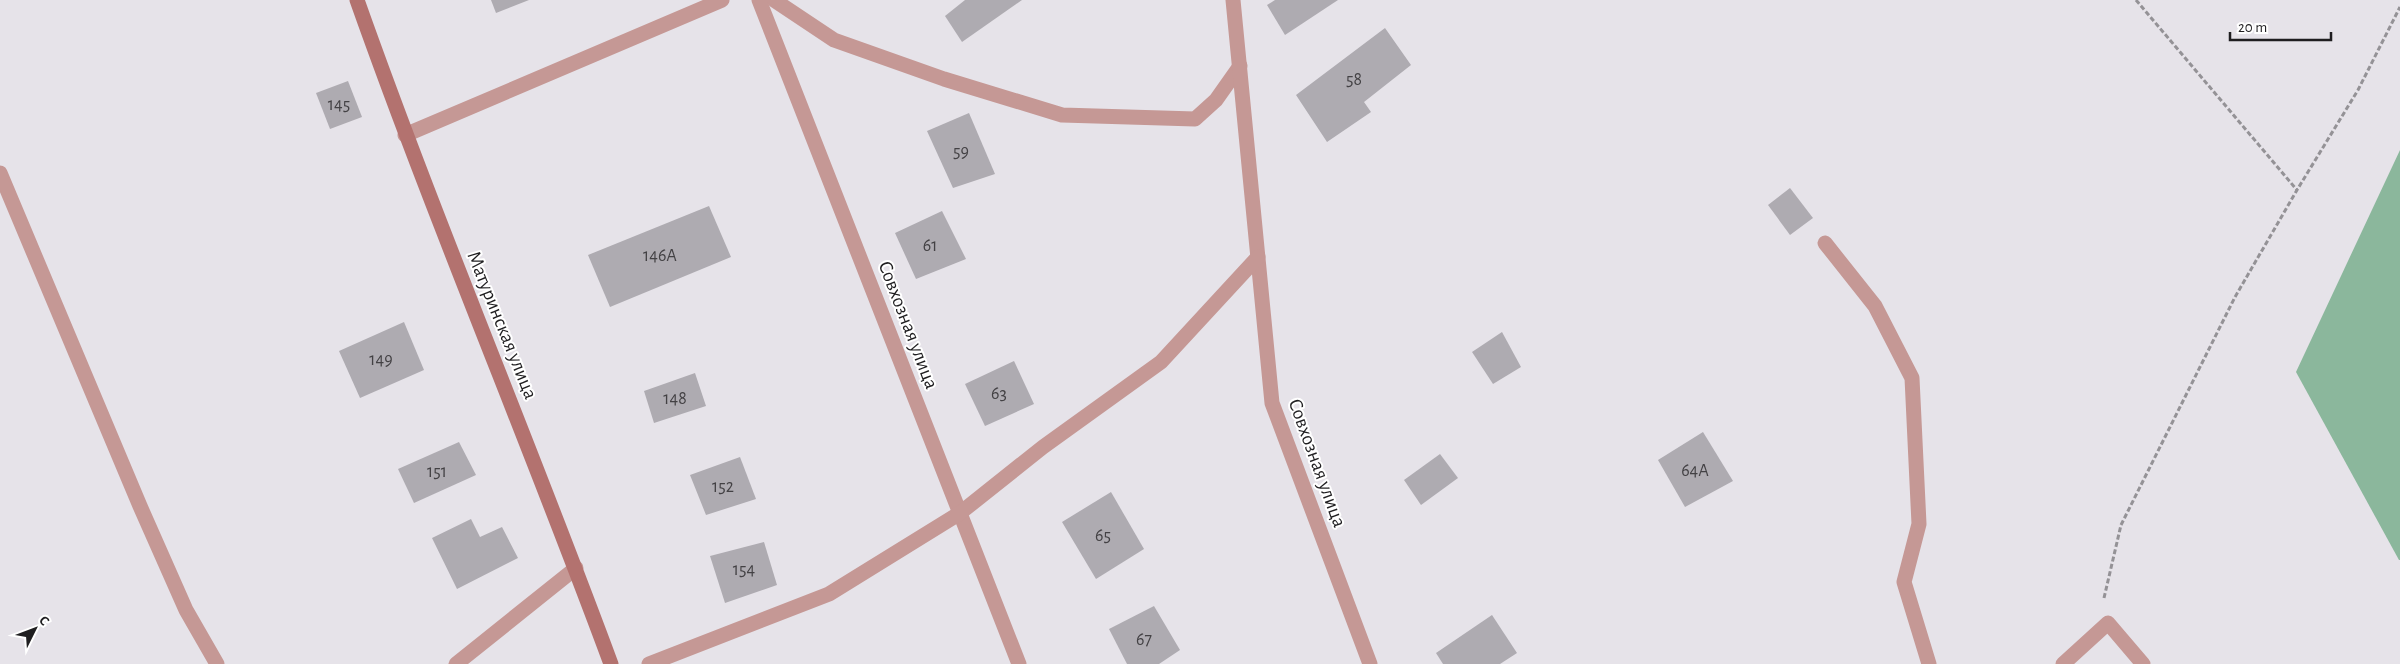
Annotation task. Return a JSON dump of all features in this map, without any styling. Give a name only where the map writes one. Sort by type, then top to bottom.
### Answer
[{"type":"street","name":"Матуринская улица","points":[[357,0],[405,135],[612,664]]},
{"type":"street","points":[[405,135],[722,0]]},
{"type":"street","name":"Совхозная улица","points":[[759,0],[1019,664]]},
{"type":"street","points":[[774,0],[834,40],[944,78],[1062,115],[1194,120],[1216,100],[1240,66]]},
{"type":"street","name":"Совхозная улица","points":[[1233,0],[1272,403],[1370,664]]},
{"type":"street","points":[[0,173],[140,506],[186,610],[217,664]]},
{"type":"street","points":[[1825,244],[1875,306],[1912,378],[1919,524],[1904,582],[1929,664]]},
{"type":"street","points":[[649,664],[829,594],[960,514],[1043,447],[1161,362],[1258,257]]},
{"type":"street","points":[[456,664],[576,568]]},
{"type":"street","points":[[2063,664],[2108,624],[2143,664]]},
{"type":"path","points":[[2136,0],[2297,190]]},
{"type":"path","points":[[2108,624],[2103,606],[2111,562],[2121,525],[2236,297],[2297,190],[2358,90],[2400,7]]},
{"type":"green space","points":[[2400,150],[2400,560],[2399,560],[2296,372]]},
{"type":"building","points":[[491,0],[529,0],[496,13]]},
{"type":"building","points":[[965,0],[1022,0],[962,42],[945,16]]},
{"type":"building","points":[[1275,0],[1338,0],[1285,35],[1267,5]]},
{"type":"building","points":[[1385,28],[1411,65],[1364,102],[1371,112],[1327,142],[1296,95]]},
{"type":"building","points":[[348,81],[362,117],[330,129],[316,93]]},
{"type":"building","points":[[969,113],[995,174],[953,188],[927,131]]},
{"type":"building","points":[[1790,188],[1813,218],[1790,235],[1768,205]]},
{"type":"building","points":[[709,206],[731,257],[610,307],[588,255]]},
{"type":"building","points":[[942,211],[966,259],[916,279],[895,233]]},
{"type":"building","points":[[404,322],[424,370],[360,398],[339,351]]},
{"type":"building","points":[[1502,332],[1521,367],[1493,384],[1472,352]]},
{"type":"building","points":[[1014,361],[1034,404],[985,426],[965,384]]},
{"type":"building","points":[[695,373],[706,406],[654,423],[644,391]]},
{"type":"building","points":[[1703,432],[1733,481],[1685,507],[1658,460]]},
{"type":"building","points":[[459,442],[476,475],[414,503],[398,469]]},
{"type":"building","points":[[1440,454],[1458,478],[1421,505],[1404,480]]},
{"type":"building","points":[[740,457],[756,499],[706,515],[690,475]]},
{"type":"building","points":[[1111,492],[1144,549],[1096,579],[1062,522]]},
{"type":"building","points":[[471,519],[480,537],[502,527],[518,558],[457,589],[432,538]]},
{"type":"building","points":[[764,542],[777,585],[725,603],[710,556]]},
{"type":"building","points":[[1154,606],[1180,650],[1159,664],[1127,664],[1109,629]]},
{"type":"building","points":[[1492,615],[1517,653],[1500,664],[1443,664],[1436,653]]}]
